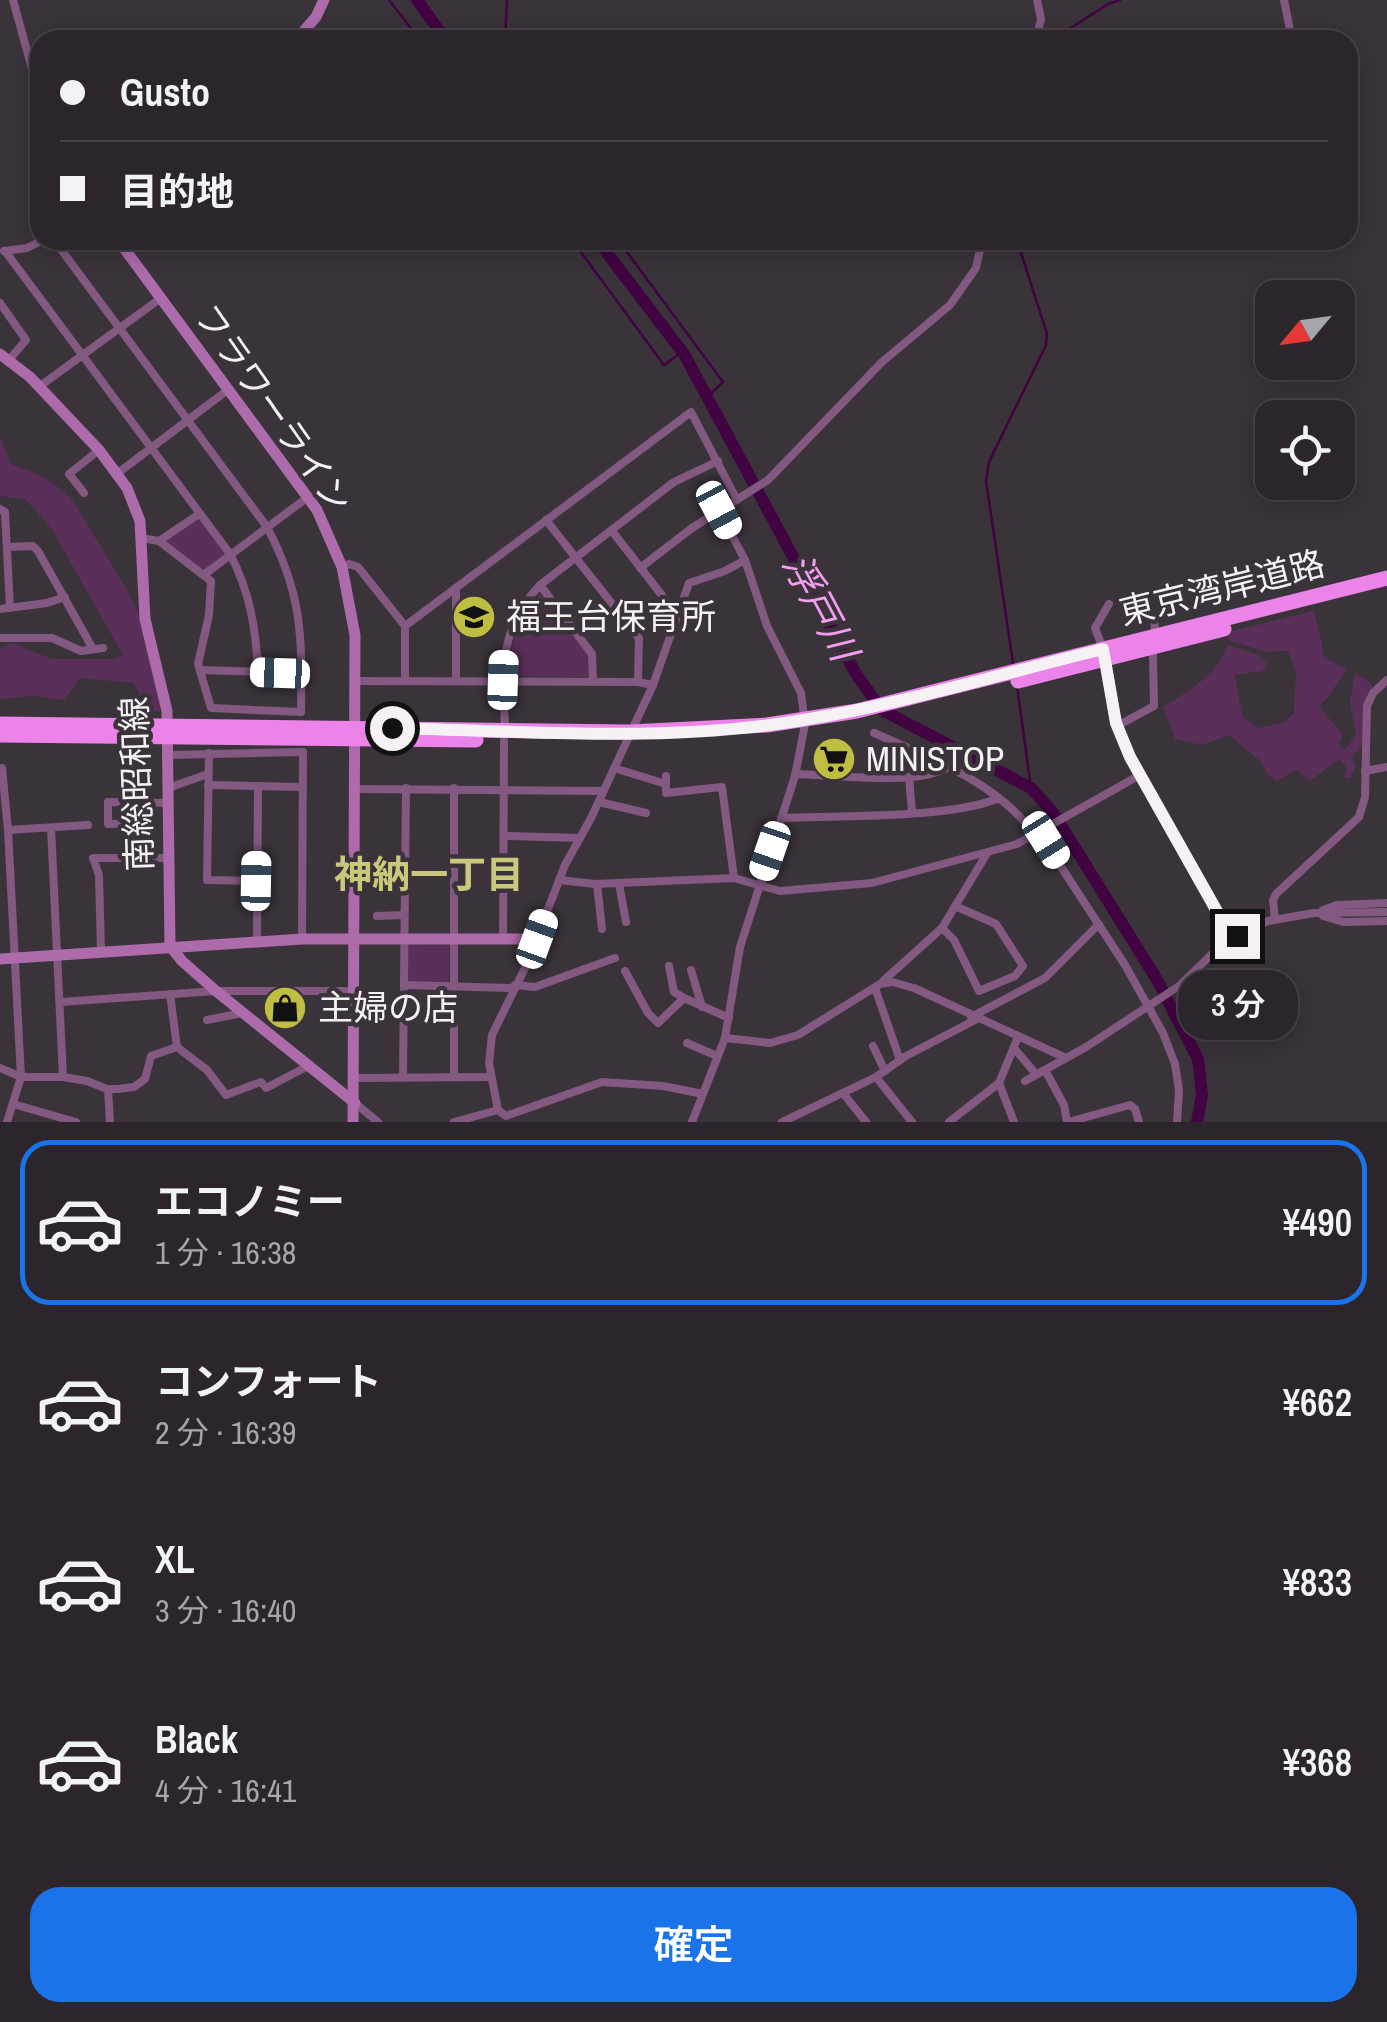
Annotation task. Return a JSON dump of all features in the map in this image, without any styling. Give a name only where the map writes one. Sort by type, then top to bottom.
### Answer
[{"type":"highway","name":"東京湾岸道路","points":[[1104,654],[1387,578]]},
{"type":"highway","name":"東京湾岸道路","points":[[0,735],[147,732],[628,737],[804,724],[1387,588]]},
{"type":"highway","name":"東京湾岸道路","points":[[0,724],[147,732]]},
{"type":"street","points":[[12,0],[30,63]]},
{"type":"street","points":[[305,30],[324,0]]},
{"type":"street","points":[[1037,0],[1041,19],[1038,30]]},
{"type":"street","points":[[1284,0],[1290,30]]},
{"type":"street","points":[[2,251],[30,246]]},
{"type":"street","points":[[61,250],[267,527],[283,557],[298,601],[302,630],[301,712],[210,708]]},
{"type":"street","name":"フラワーライン","points":[[125,250],[308,497],[326,524],[342,567],[355,635],[355,1103]]},
{"type":"street","points":[[640,568],[719,510],[768,480],[882,362],[950,305],[976,268],[980,250]]},
{"type":"street","points":[[2,251],[230,554],[245,582],[253,615],[258,672]]},
{"type":"street","points":[[40,386],[160,298]]},
{"type":"street","points":[[0,303],[26,340],[5,357]]},
{"type":"street","name":"南総昭和線","points":[[5,357],[40,386],[118,472],[134,500],[140,521],[145,619],[165,695],[170,946]]},
{"type":"street","points":[[118,472],[229,390]]},
{"type":"street","points":[[405,626],[691,412],[739,498]]},
{"type":"street","points":[[84,493],[69,474],[99,450]]},
{"type":"street","points":[[503,939],[503,680],[510,628],[524,602],[540,585],[674,482],[718,461]]},
{"type":"street","points":[[205,574],[308,497]]},
{"type":"street","points":[[0,509],[5,512],[8,547],[5,609],[64,597]]},
{"type":"street","points":[[692,1122],[725,1038],[740,947],[795,774],[804,724],[802,694],[768,626],[746,560],[719,510]]},
{"type":"street","points":[[159,541],[199,514]]},
{"type":"street","points":[[546,520],[639,638],[638,682]]},
{"type":"street","points":[[612,531],[678,616]]},
{"type":"street","points":[[141,538],[159,541],[212,581],[209,615],[198,657],[210,708],[208,880],[256,881]]},
{"type":"street","points":[[8,547],[33,546],[93,650]]},
{"type":"street","points":[[498,1110],[488,1056],[492,1035],[537,939],[559,880],[653,685],[689,582],[746,560]]},
{"type":"street","points":[[342,567],[358,567],[405,626],[406,679]]},
{"type":"street","points":[[540,585],[592,654],[592,681]]},
{"type":"street","points":[[456,588],[456,680]]},
{"type":"street","points":[[1108,604],[1094,628],[1104,654],[1117,726],[1140,776],[1232,938]]},
{"type":"street","points":[[1154,618],[1154,630]]},
{"type":"street","points":[[0,638],[52,638],[81,651],[103,648]]},
{"type":"street","points":[[1117,726],[1154,706],[1154,655]]},
{"type":"street","points":[[200,670],[302,674]]},
{"type":"street","points":[[355,682],[406,679],[653,685]]},
{"type":"street","points":[[1274,920],[1276,894],[1359,817],[1365,797],[1368,706],[1387,680]]},
{"type":"street","points":[[874,733],[949,767],[1000,798],[1037,834],[1099,924],[1163,1034],[1175,1064],[1179,1090],[1177,1122]]},
{"type":"street","points":[[169,755],[302,752],[302,938]]},
{"type":"street","points":[[795,774],[910,777],[937,774],[949,767]]},
{"type":"street","points":[[1365,771],[1387,767]]},
{"type":"street","points":[[2,768],[21,1076],[7,1122]]},
{"type":"street","points":[[614,768],[666,780],[666,793],[722,786],[734,878]]},
{"type":"street","points":[[168,788],[208,774]]},
{"type":"street","points":[[559,880],[618,884],[734,878],[780,890],[872,883],[986,855],[1037,834],[1140,776]]},
{"type":"street","points":[[910,777],[912,812]]},
{"type":"street","points":[[208,785],[302,787]]},
{"type":"street","points":[[257,941],[258,787]]},
{"type":"street","points":[[404,1076],[406,788]]},
{"type":"street","points":[[454,788],[454,1076]]},
{"type":"street","points":[[354,789],[604,791]]},
{"type":"street","points":[[781,818],[912,812],[984,804],[1000,798]]},
{"type":"street","points":[[146,802],[146,823],[108,824],[108,802],[146,802],[168,802]]},
{"type":"street","points":[[598,802],[646,813]]},
{"type":"street","points":[[8,830],[88,825]]},
{"type":"street","points":[[52,828],[63,1077]]},
{"type":"street","points":[[504,836],[580,838]]},
{"type":"street","points":[[725,1038],[770,1042],[798,1035],[877,986],[942,928],[986,855]]},
{"type":"street","points":[[101,951],[99,875],[93,858],[168,858]]},
{"type":"street","points":[[596,884],[602,929]]},
{"type":"street","points":[[618,884],[626,922]]},
{"type":"street","points":[[1314,913],[1337,905],[1387,903]]},
{"type":"street","points":[[942,928],[954,940],[978,991],[1015,976],[1024,966],[996,924],[954,906]]},
{"type":"street","points":[[0,911],[12,911]]},
{"type":"street","points":[[1025,1080],[1179,986],[1232,938],[1274,920],[1314,913],[1387,912]]},
{"type":"street","points":[[1314,913],[1343,922],[1387,921]]},
{"type":"street","points":[[377,916],[404,915]]},
{"type":"street","points":[[782,1122],[880,1074],[1045,978],[1099,924]]},
{"type":"street","points":[[0,959],[302,938],[537,939]]},
{"type":"street","points":[[170,946],[216,991],[378,1122]]},
{"type":"street","points":[[404,985],[535,987],[615,958]]},
{"type":"street","points":[[669,966],[674,992],[729,1018]]},
{"type":"street","points":[[691,970],[702,1007]]},
{"type":"street","points":[[626,971],[658,1023],[684,998]]},
{"type":"street","points":[[877,986],[914,988],[1066,1058]]},
{"type":"street","points":[[877,986],[900,1060]]},
{"type":"street","points":[[61,1002],[216,991],[353,991]]},
{"type":"street","points":[[170,994],[177,1047],[207,1070],[226,1095],[261,1082],[266,1088],[310,1065]]},
{"type":"street","points":[[207,1020],[244,1013]]},
{"type":"street","points":[[949,1122],[999,1083],[1018,1037]]},
{"type":"street","points":[[687,1043],[717,1056]]},
{"type":"street","points":[[873,1046],[880,1074],[912,1122]]},
{"type":"street","points":[[0,1068],[21,1076],[63,1077],[108,1089],[134,1087],[145,1080],[151,1056],[177,1047]]},
{"type":"street","points":[[1014,1048],[1040,1072],[1064,1104],[1067,1122],[1091,1119],[1130,1105],[1140,1122]]},
{"type":"street","points":[[354,1078],[491,1077]]},
{"type":"street","points":[[454,1122],[498,1110],[510,1116],[594,1084],[616,1080],[702,1094]]},
{"type":"street","points":[[999,1083],[1014,1121],[1026,1114]]},
{"type":"street","points":[[108,1089],[110,1122]]},
{"type":"street","points":[[843,1093],[866,1122]]},
{"type":"street","points":[[353,1122],[355,1103]]},
{"type":"street","points":[[13,1104],[76,1122]]},
{"type":"shaded area","points":[[0,437],[11,464],[47,480],[70,499],[120,579],[150,643],[160,688],[160,712],[146,708],[134,683],[80,678],[64,700],[33,696],[0,699],[0,648],[12,643],[52,659],[114,659],[123,655],[50,526],[25,499],[0,496]]},
{"type":"shaded area","points":[[199,518],[226,554],[205,571],[164,541]]},
{"type":"shaded area","points":[[540,593],[588,655],[588,677],[508,676],[515,630]]},
{"type":"shaded area","points":[[1314,611],[1325,658],[1348,670],[1319,706],[1343,735],[1339,744],[1345,750],[1356,735],[1350,702],[1355,673],[1372,684],[1363,744],[1351,758],[1356,765],[1350,778],[1344,778],[1347,766],[1339,759],[1310,781],[1296,770],[1277,781],[1229,735],[1202,745],[1175,739],[1163,707],[1209,674],[1228,645],[1258,655],[1268,664],[1262,671],[1235,675],[1242,716],[1258,728],[1283,723],[1294,713],[1296,673],[1288,651],[1267,652],[1228,640],[1228,632]]},
{"type":"shaded area","points":[[407,944],[449,945],[449,983],[407,982]]},
{"type":"waterway","points":[[389,0],[412,30]]},
{"type":"waterway","name":"浮戸川","points":[[417,0],[439,30]]},
{"type":"waterway","points":[[506,30],[507,0]]},
{"type":"waterway","points":[[1068,30],[1120,0]]},
{"type":"waterway","points":[[579,250],[664,365],[682,352]]},
{"type":"waterway","name":"浮戸川","points":[[605,250],[684,354],[856,674],[882,710],[1031,788],[1052,811],[1156,978],[1198,1059],[1202,1095],[1197,1122]]},
{"type":"waterway","points":[[625,250],[723,382],[707,397]]},
{"type":"waterway","points":[[1013,663],[986,481],[989,462],[1046,345],[1047,334],[1020,250]]},
{"type":"waterway","points":[[1017,686],[1031,788]]},
{"type":"place","name":"福王台保育所","points":[[474,617]]},
{"type":"place","name":"MINISTOP","points":[[834,759]]},
{"type":"place","name":"主婦の店","points":[[285,1008]]},
{"type":"district","name":"神納一丁目","points":[[429,875]]},
{"type":"route","points":[[392,728],[630,732],[767,725],[857,710],[1103,649],[1116,723],[1130,757],[1232,938],[1237,936]]}]
